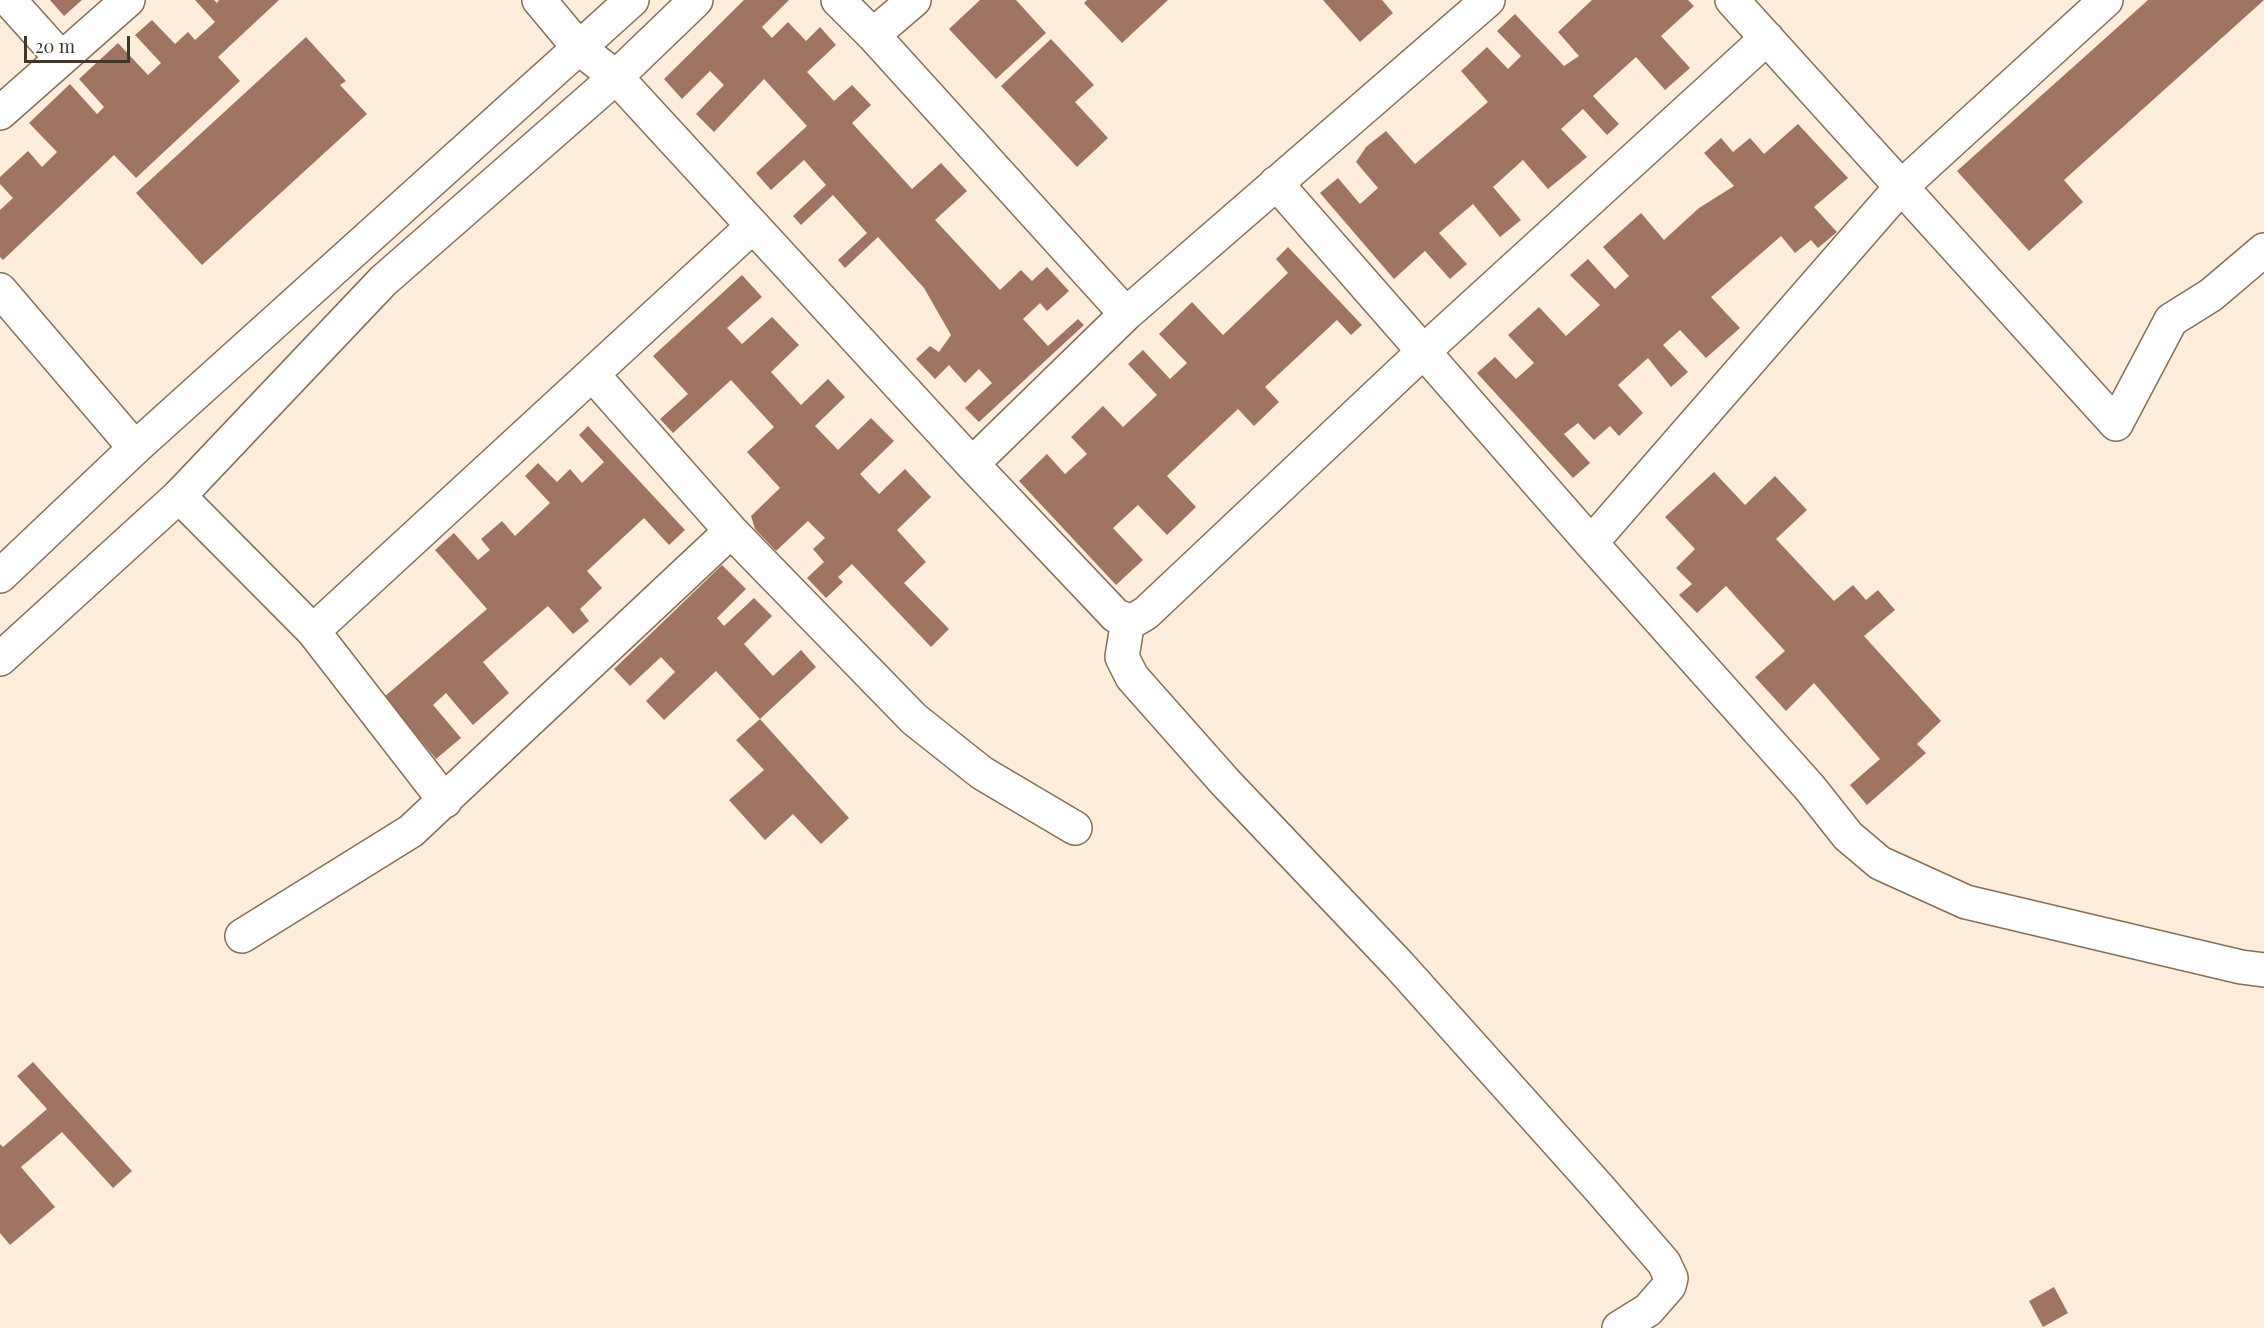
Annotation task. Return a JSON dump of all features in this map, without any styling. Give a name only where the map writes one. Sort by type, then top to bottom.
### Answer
[{"type":"street","points":[[9,0],[61,58]]},
{"type":"street","points":[[0,112],[128,0]]},
{"type":"street","points":[[539,0],[580,49],[616,77],[972,464],[1116,616],[1128,620],[1136,619],[1146,613],[1424,351],[1767,38]]},
{"type":"street","points":[[0,576],[135,448],[632,0]]},
{"type":"street","points":[[0,659],[179,496],[383,281],[616,77],[696,0]]},
{"type":"street","points":[[838,0],[873,35],[1126,314]]},
{"type":"street","points":[[873,35],[914,0]]},
{"type":"street","points":[[1732,0],[2116,424],[2171,320],[2211,295],[2264,250]]},
{"type":"street","points":[[1591,543],[1901,187],[2106,0]]},
{"type":"street","points":[[972,464],[1126,314],[1276,183],[1469,6]]},
{"type":"street","points":[[1276,183],[1591,543],[1810,788],[1848,836],[1880,863],[1966,902],[2241,967],[2264,970]]},
{"type":"street","points":[[313,632],[753,226]]},
{"type":"street","points":[[0,290],[135,448]]},
{"type":"street","points":[[592,375],[731,531],[914,719],[982,773],[1075,828]]},
{"type":"street","points":[[179,496],[313,632],[445,801]]},
{"type":"street","points":[[242,936],[411,831],[731,531]]},
{"type":"street","points":[[1128,620],[1122,657],[1132,677],[1225,782],[1399,965],[1664,1263],[1671,1278],[1669,1286],[1648,1310],[1619,1328]]},
{"type":"building","points":[[50,0],[82,0],[64,16]]},
{"type":"building","points":[[195,0],[214,0],[217,3],[219,0],[279,0],[218,57],[240,81],[136,178],[114,155],[3,260],[0,257],[0,210],[13,198],[0,184],[0,177],[28,151],[42,167],[57,152],[29,123],[70,84],[97,114],[104,107],[79,79],[118,43],[148,75],[161,63],[135,35],[152,20],[175,44],[188,32],[195,40],[215,22]]},
{"type":"building","points":[[744,0],[789,0],[762,27],[772,38],[788,22],[806,41],[820,27],[836,45],[807,72],[834,101],[852,85],[871,105],[852,123],[912,189],[941,163],[967,191],[935,220],[1000,290],[1021,270],[1032,281],[1047,267],[1069,291],[1047,311],[1040,303],[1023,319],[1048,346],[1078,319],[1084,325],[979,422],[965,408],[992,383],[979,369],[965,383],[949,365],[935,379],[916,359],[930,346],[939,352],[951,335],[924,288],[878,237],[845,268],[838,260],[867,233],[833,195],[801,225],[793,216],[826,185],[804,160],[771,190],[756,173],[807,126],[764,79],[714,132],[696,114],[724,85],[710,71],[682,99],[664,79]]},
{"type":"building","points":[[980,0],[1016,0],[1046,33],[996,79],[949,29]]},
{"type":"building","points":[[1087,0],[1168,0],[1122,43],[1084,3]]},
{"type":"building","points":[[1323,0],[1382,0],[1393,13],[1360,42]]},
{"type":"building","points":[[1592,0],[1688,0],[1694,6],[1661,36],[1690,68],[1665,90],[1636,57],[1593,96],[1619,124],[1607,135],[1583,109],[1561,129],[1587,157],[1548,189],[1523,160],[1493,187],[1521,220],[1500,237],[1473,204],[1439,233],[1467,264],[1450,279],[1425,251],[1394,279],[1320,193],[1338,178],[1360,204],[1378,188],[1356,162],[1366,147],[1386,131],[1415,164],[1488,102],[1461,71],[1487,47],[1508,69],[1521,56],[1497,31],[1515,14],[1564,66],[1579,56],[1558,32]]},
{"type":"building","points":[[2148,0],[2264,0],[2064,180],[2083,202],[2029,251],[1957,171]]},
{"type":"building","points":[[306,37],[346,81],[340,85],[367,114],[202,265],[136,193]]},
{"type":"building","points":[[1051,39],[1094,85],[1075,102],[1108,138],[1077,167],[1001,86]]},
{"type":"building","points":[[1798,124],[1848,178],[1814,207],[1837,232],[1818,248],[1811,240],[1795,253],[1781,236],[1711,297],[1740,328],[1706,358],[1680,330],[1663,345],[1688,372],[1671,387],[1648,358],[1618,385],[1643,413],[1619,436],[1610,426],[1594,440],[1578,423],[1564,434],[1590,463],[1573,478],[1477,373],[1495,357],[1516,379],[1534,363],[1508,335],[1539,307],[1566,336],[1600,305],[1570,275],[1588,259],[1615,289],[1629,276],[1603,247],[1641,213],[1664,240],[1699,208],[1734,186],[1704,153],[1721,138],[1733,152],[1750,138],[1764,154]]},
{"type":"building","points":[[1288,247],[1362,325],[1351,335],[1337,320],[1265,387],[1279,402],[1254,426],[1238,409],[1167,476],[1196,507],[1167,535],[1138,505],[1113,528],[1143,560],[1116,585],[1019,481],[1047,454],[1065,474],[1087,454],[1071,437],[1103,406],[1123,427],[1157,395],[1128,364],[1143,350],[1170,379],[1187,363],[1159,334],[1192,302],[1223,335],[1288,273],[1276,259]]},
{"type":"building","points":[[742,275],[762,297],[727,328],[742,344],[772,317],[799,345],[771,372],[801,405],[828,379],[845,397],[815,426],[838,450],[871,418],[894,441],[860,474],[879,494],[905,469],[931,497],[897,530],[926,562],[904,583],[949,629],[931,647],[852,564],[838,577],[843,582],[826,598],[807,578],[824,562],[813,549],[825,538],[808,521],[776,551],[755,529],[751,516],[780,488],[747,452],[774,427],[731,380],[673,433],[660,419],[688,394],[653,356]]},
{"type":"building","points":[[588,426],[685,530],[669,545],[644,518],[587,571],[602,588],[580,609],[589,621],[573,634],[548,606],[483,662],[509,693],[473,725],[446,693],[433,705],[461,738],[436,759],[384,697],[487,609],[435,550],[454,533],[478,560],[490,550],[481,539],[502,521],[515,536],[550,503],[525,476],[538,463],[557,482],[570,469],[582,483],[604,462],[579,435]]},
{"type":"building","points":[[1714,472],[1745,505],[1775,476],[1807,510],[1776,539],[1834,601],[1853,585],[1866,600],[1878,590],[1895,610],[1864,636],[1941,721],[1917,744],[1926,753],[1867,805],[1850,785],[1880,759],[1814,683],[1786,711],[1755,677],[1785,651],[1726,586],[1697,613],[1679,595],[1692,584],[1676,568],[1695,549],[1665,517]]},
{"type":"building","points":[[722,565],[746,589],[717,618],[724,626],[754,598],[772,616],[744,644],[773,676],[801,650],[816,667],[760,719],[716,671],[664,720],[646,701],[675,672],[661,657],[630,686],[614,669]]},
{"type":"building","points":[[760,719],[849,818],[821,844],[793,814],[765,840],[729,800],[764,770],[736,740]]},
{"type":"building","points":[[33,1062],[132,1171],[113,1188],[62,1132],[21,1167],[55,1207],[10,1245],[0,1233],[0,1144],[3,1147],[47,1109],[17,1076]]},
{"type":"building","points":[[2054,1287],[2068,1313],[2043,1327],[2029,1301]]}]
